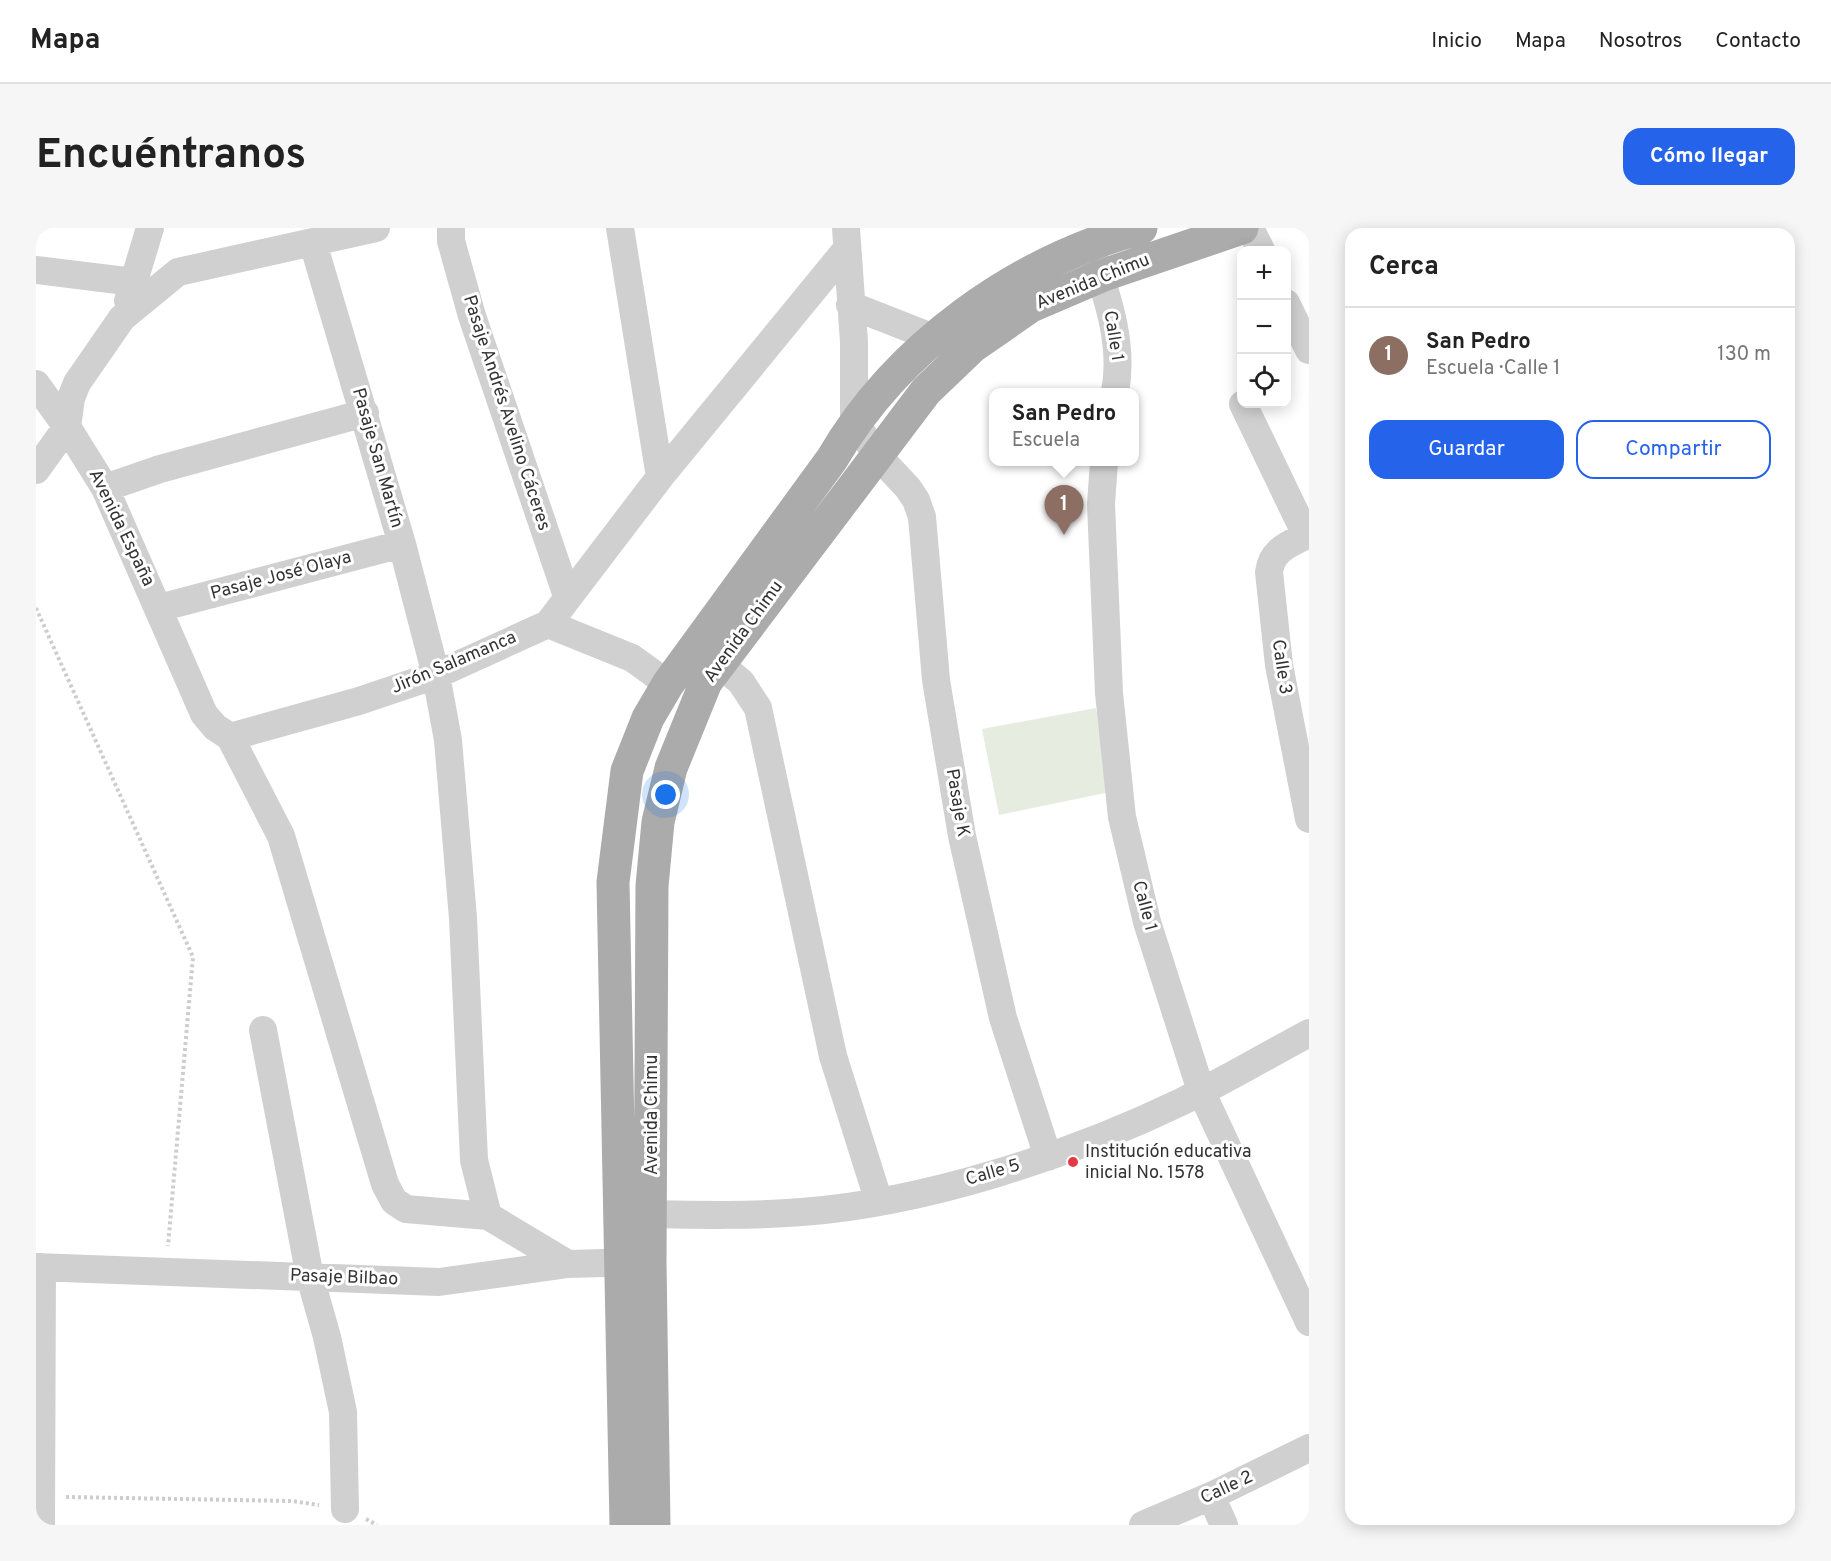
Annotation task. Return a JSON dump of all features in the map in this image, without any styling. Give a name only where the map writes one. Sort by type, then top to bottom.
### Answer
[{"type":"main road","name":"Avenida Chimu","points":[[654,1525],[635,1262],[613,882],[627,771],[648,718],[668,684],[708,654],[877,455],[926,391],[972,347],[1141,228]]},
{"type":"main road","name":"Avenida Chimu","points":[[626,1525],[635,1262],[652,1214],[652,886],[658,822],[671,768],[706,682],[708,654],[854,421],[919,350],[934,338],[977,305],[1048,263],[1095,262],[1242,228]]},
{"type":"street","points":[[122,318],[150,228]]},
{"type":"street","points":[[36,470],[67,427],[71,398],[77,383],[122,318],[178,272],[376,228]]},
{"type":"street","name":"Pasaje Andrés Avelino Cáceres","points":[[451,228],[451,241],[472,316],[567,596]]},
{"type":"street","points":[[620,228],[660,477]]},
{"type":"street","points":[[1250,228],[1259,246]]},
{"type":"street","points":[[668,684],[632,658],[548,624],[567,596],[846,239]]},
{"type":"street","points":[[846,239],[854,421]]},
{"type":"street","name":"Pasaje San Martín","points":[[313,243],[402,544],[436,675],[448,740],[455,804],[474,1160],[488,1216]]},
{"type":"street","name":"Calle 1","points":[[1095,262],[1117,337],[1118,377],[1116,388]]},
{"type":"street","points":[[36,270],[134,282]]},
{"type":"street","points":[[850,305],[934,338]]},
{"type":"street","points":[[1291,316],[1300,345]]},
{"type":"street","name":"Avenida España","points":[[36,384],[67,427],[105,488],[204,714],[215,727],[230,737]]},
{"type":"street","points":[[1245,408],[1308,535]]},
{"type":"street","points":[[105,488],[160,469],[365,413]]},
{"type":"street","name":"Pasaje K","points":[[854,421],[877,455],[908,488],[922,517],[936,680],[962,836],[1003,1017],[1048,1157]]},
{"type":"street","name":"Calle 1","points":[[1104,466],[1101,504],[1109,693],[1122,817],[1147,922],[1201,1091],[1309,1322]]},
{"type":"street","name":"Calle 3","points":[[1308,535],[1279,550],[1271,560],[1269,572],[1280,665],[1309,819]]},
{"type":"street","name":"Pasaje José Olaya","points":[[159,608],[402,544]]},
{"type":"street","name":"Jirón Salamanca","points":[[230,737],[359,701],[436,675],[548,624]]},
{"type":"street","points":[[708,654],[741,682],[758,708],[833,1056],[879,1202]]},
{"type":"street","points":[[230,737],[281,836],[385,1184],[394,1201],[406,1209],[488,1216],[568,1264]]},
{"type":"street","points":[[263,1030],[310,1277],[327,1337],[343,1412],[345,1509]]},
{"type":"street","name":"Calle 5","points":[[652,1214],[727,1215],[803,1212],[879,1202],[1048,1157],[1181,1102],[1309,1033]]},
{"type":"street","name":"Pasaje Bilbao","points":[[39,1267],[439,1282],[568,1264],[635,1262]]},
{"type":"street","points":[[39,1267],[41,1525]]},
{"type":"street","name":"Calle 2","points":[[1143,1525],[1211,1496],[1309,1448]]},
{"type":"street","points":[[1211,1496],[1224,1525]]},
{"type":"path","points":[[36,608],[193,957],[166,1270]]},
{"type":"path","points":[[41,1497],[292,1501],[345,1509],[377,1525]]},
{"type":"shaded area","points":[[1096,708],[1110,792],[999,815],[982,729]]},
{"type":"place","name":"San Pedro","points":[[1064,535]]},
{"type":"place","name":"Institución educativa inicial No. 1578","points":[[1073,1162]]}]
